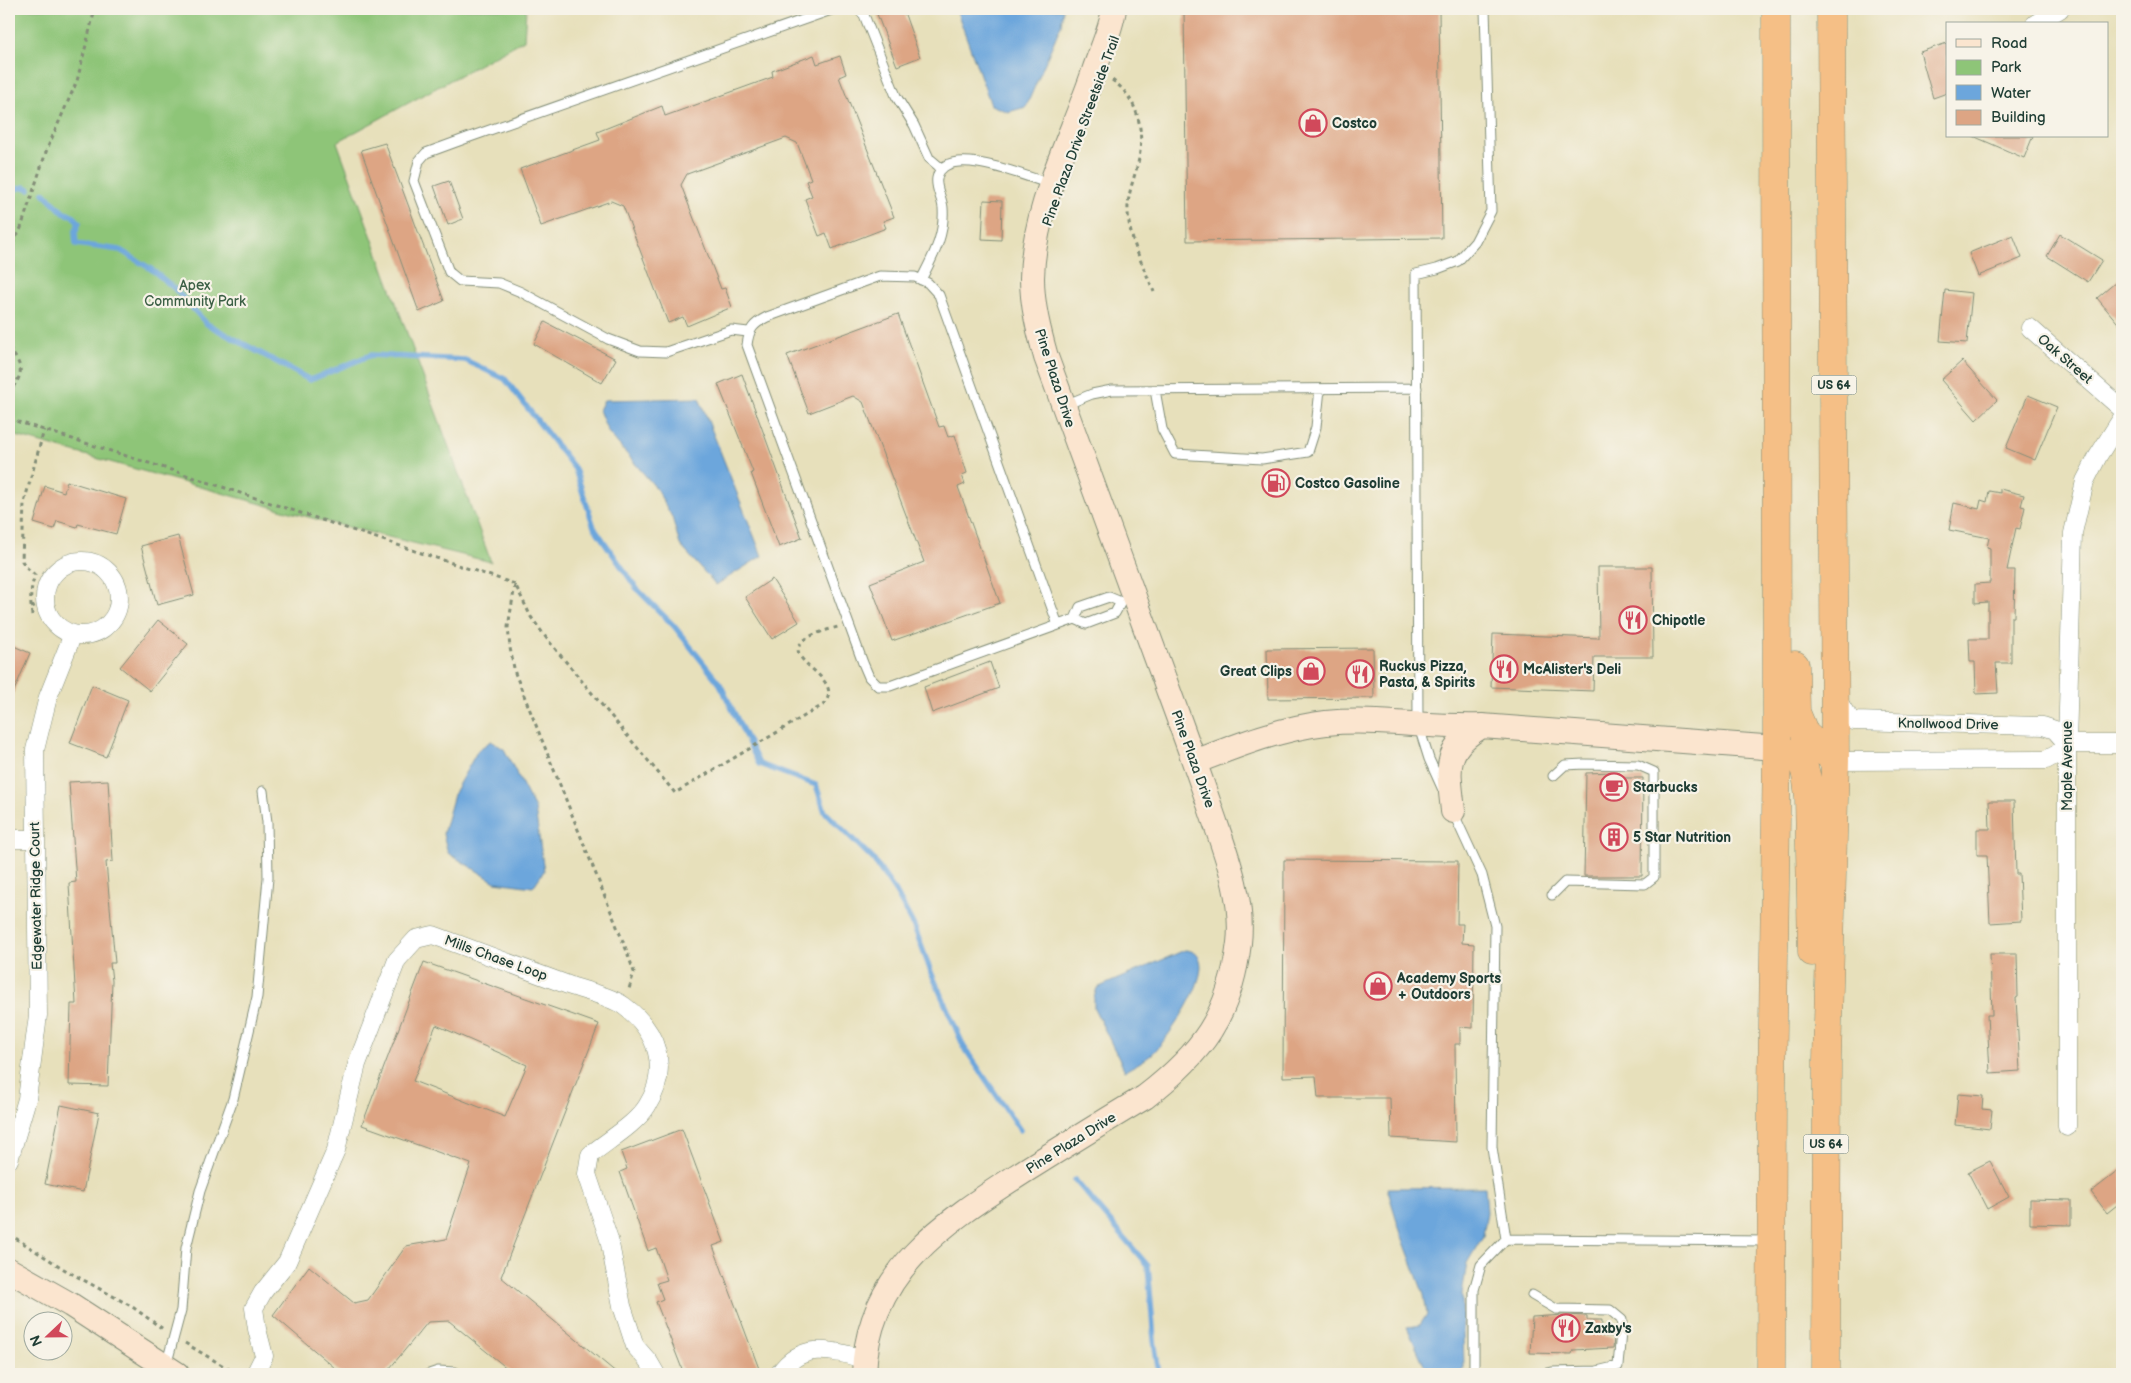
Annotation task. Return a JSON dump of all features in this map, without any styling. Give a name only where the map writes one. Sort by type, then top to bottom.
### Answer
[{"type":"highway","points":[[1772,1374],[1777,748],[1776,9]]},
{"type":"highway","name":"US 64","points":[[1826,1374],[1826,1098],[1835,761],[1831,9]]},
{"type":"highway","points":[[1776,394],[1789,480],[1796,712],[1805,734],[1835,761]]},
{"type":"highway","points":[[1777,748],[1792,753],[1801,760],[1809,796],[1812,947],[1819,1053],[1826,1098]]},
{"type":"street","name":"Pine Plaza Drive","points":[[864,1367],[869,1336],[888,1290],[905,1265],[922,1245],[966,1208],[1145,1097],[1171,1077],[1194,1054],[1216,1022],[1233,977],[1239,941],[1238,902],[1229,862],[1195,762],[1128,600],[1038,329],[1032,279],[1037,235],[1052,185],[1077,121],[1114,9]]},
{"type":"street","points":[[2038,22],[2060,9]]},
{"type":"street","name":"Oak Street","points":[[2030,328],[2122,409]]},
{"type":"street","name":"Maple Avenue","points":[[2067,1127],[2067,744],[2072,533],[2085,481],[2122,418]]},
{"type":"street","points":[[82,561],[95,563],[106,569],[114,579],[119,597],[116,615],[108,625],[98,632],[86,636],[63,630],[54,623],[48,614],[36,608],[51,579],[59,569],[70,563],[82,561]]},
{"type":"street","name":"Edgewater Ridge Court","points":[[9,1160],[27,1099],[38,1015],[34,839],[35,750],[48,697],[73,634]]},
{"type":"street","name":"Knollwood Drive","points":[[1835,696],[1846,714],[1854,721],[2043,726],[2055,730],[2067,744]]},
{"type":"street","points":[[1195,762],[1277,733],[1310,725],[1351,722],[1453,727],[1482,726],[1777,748]]},
{"type":"street","points":[[1452,811],[1450,781],[1452,756],[1464,736],[1482,726]]},
{"type":"street","points":[[1835,761],[2046,760],[2057,754],[2067,744],[2122,744]]},
{"type":"street","points":[[9,839],[34,839]]},
{"type":"street","name":"Mills Chase Loop","points":[[255,1374],[264,1356],[257,1330],[254,1308],[263,1292],[287,1262],[336,1150],[357,1064],[397,960],[416,939],[433,935],[624,1006],[648,1030],[655,1043],[659,1058],[658,1084],[647,1107],[590,1155],[587,1174],[609,1239],[622,1306],[636,1346],[650,1362],[656,1374]]},
{"type":"street","points":[[9,1270],[71,1305],[168,1372]]},
{"type":"street","points":[[779,1374],[785,1366],[802,1353],[823,1350],[864,1367]]},
{"type":"lane","points":[[748,332],[730,330],[666,352],[640,351],[608,339],[521,292],[499,283],[460,281],[449,272],[445,264],[414,182],[419,161],[426,153],[834,9]]},
{"type":"lane","points":[[858,9],[864,15],[896,96],[914,125],[929,158],[942,169]]},
{"type":"lane","points":[[1485,9],[1491,211],[1475,242],[1458,261],[1416,274],[1418,724],[1428,759],[1482,876],[1495,926],[1492,1148],[1506,1239]]},
{"type":"lane","points":[[921,280],[938,246],[943,228],[943,205],[937,186],[937,176],[942,169],[956,162],[991,164],[1052,185]]},
{"type":"lane","points":[[1058,625],[939,295],[928,283],[915,277],[880,276],[767,317],[753,324],[748,332],[747,345],[869,676],[878,686],[890,686],[1075,619],[1086,624],[1115,614],[1128,600]]},
{"type":"lane","points":[[1063,406],[1092,394],[1112,390],[1417,388]]},
{"type":"lane","points":[[1155,390],[1162,429],[1175,454],[1262,459],[1308,452],[1316,427],[1320,389]]},
{"type":"lane","points":[[1075,619],[1080,608],[1109,597],[1128,600]]},
{"type":"lane","points":[[1552,895],[1565,882],[1645,884],[1654,877],[1654,772],[1638,765],[1584,764],[1565,765],[1553,776]]},
{"type":"lane","points":[[168,1372],[181,1310],[186,1248],[200,1191],[233,1099],[257,996],[268,878],[267,822],[263,791]]},
{"type":"lane","points":[[1474,1374],[1474,1290],[1481,1266],[1506,1239],[1772,1241]]},
{"type":"lane","points":[[1532,1295],[1556,1309],[1610,1310],[1622,1320],[1618,1366],[1597,1371],[1552,1372],[1544,1374]]},
{"type":"lane","points":[[429,1374],[438,1371],[455,1372],[458,1374]]},
{"type":"path","points":[[9,251],[21,228],[47,149],[76,81],[95,9]]},
{"type":"path","name":"Pine Plaza Drive Streetside Trail","points":[[1109,89],[1115,73]]},
{"type":"path","points":[[1112,80],[1130,98],[1135,106],[1140,127],[1139,154],[1128,200],[1128,213],[1132,236],[1154,292]]},
{"type":"path","points":[[9,348],[21,368],[20,376],[9,392]]},
{"type":"path","points":[[9,419],[402,545],[515,584],[531,617],[547,639],[675,794],[814,712],[826,702],[828,690],[821,676],[798,656],[798,647],[803,640],[849,623]]},
{"type":"path","points":[[36,608],[31,588],[35,575],[22,561],[24,503],[44,430]]},
{"type":"path","points":[[515,584],[508,627],[515,673],[634,972],[624,1006]]},
{"type":"path","points":[[9,1234],[67,1271],[131,1306],[237,1374]]},
{"type":"green space","name":"Apex Community Park","points":[[9,9],[526,9],[524,40],[337,142],[491,562],[323,521],[9,434]]},
{"type":"water","points":[[956,9],[1063,9],[1061,25],[1026,107],[1008,112],[991,105]]},
{"type":"water","points":[[699,398],[762,556],[716,585],[680,545],[672,517],[656,488],[608,432],[599,410],[604,400]]},
{"type":"water","points":[[491,741],[504,749],[535,809],[544,871],[533,887],[495,882],[448,853],[443,834],[455,791],[478,750]]},
{"type":"water","points":[[1185,950],[1197,955],[1201,966],[1198,981],[1191,998],[1159,1047],[1151,1055],[1125,1071],[1094,1008],[1097,988]]},
{"type":"water","points":[[1485,1187],[1487,1212],[1483,1236],[1467,1263],[1462,1294],[1464,1368],[1460,1374],[1428,1374],[1407,1327],[1420,1325],[1427,1314],[1424,1295],[1401,1234],[1387,1188]]},
{"type":"building","points":[[875,9],[903,9],[920,57],[897,66]]},
{"type":"building","name":"Costco","points":[[1184,9],[1439,9],[1442,238],[1187,241]]},
{"type":"building","points":[[1946,43],[1946,93],[1933,98],[1920,52]]},
{"type":"building","points":[[814,55],[817,64],[840,56],[846,74],[839,77],[894,217],[883,221],[886,228],[832,249],[826,233],[819,236],[805,199],[812,196],[806,181],[811,179],[797,143],[786,138],[687,174],[681,185],[721,289],[725,288],[732,307],[687,326],[683,317],[668,323],[623,206],[611,201],[541,226],[520,169],[600,140],[597,132],[662,106],[665,116],[773,77],[772,71]]},
{"type":"building","points":[[1978,138],[2032,138],[2024,158]]},
{"type":"building","points":[[385,143],[444,301],[419,312],[361,150]]},
{"type":"building","points":[[449,181],[463,219],[448,225],[434,186]]},
{"type":"building","points":[[984,200],[1002,201],[1001,240],[982,239]]},
{"type":"building","points":[[2060,234],[2102,260],[2088,282],[2047,256]]},
{"type":"building","points":[[2013,235],[2022,258],[1978,276],[1969,253]]},
{"type":"building","points":[[2122,277],[2122,328],[2097,298]]},
{"type":"building","points":[[1945,290],[1972,293],[1967,343],[1940,341]]},
{"type":"building","points":[[898,314],[939,427],[944,426],[948,437],[955,435],[967,473],[962,475],[965,484],[958,487],[1000,603],[892,641],[870,583],[924,562],[863,402],[853,396],[809,413],[787,355]]},
{"type":"building","points":[[545,322],[616,359],[602,383],[534,344]]},
{"type":"building","points":[[1962,361],[1997,400],[1976,420],[1941,380]]},
{"type":"building","points":[[742,374],[802,538],[779,547],[751,473],[753,472],[718,384]]},
{"type":"building","points":[[2028,395],[2057,407],[2035,460],[2006,448]]},
{"type":"building","points":[[67,481],[126,499],[116,534],[78,524],[77,527],[57,521],[54,529],[34,523],[45,486],[64,492]]},
{"type":"building","points":[[2000,489],[2024,495],[2021,506],[2025,507],[2020,529],[2016,528],[2007,570],[2015,570],[2014,617],[2011,617],[2011,663],[1996,663],[1998,693],[1976,694],[1975,662],[1970,662],[1969,639],[1988,639],[1988,602],[1975,603],[1975,584],[1990,583],[1990,548],[1987,547],[1989,538],[1949,530],[1954,503],[1979,509],[1981,500],[1987,502],[1989,491],[2000,493]]},
{"type":"building","points":[[178,536],[194,595],[157,605],[141,546]]},
{"type":"building","points":[[1598,567],[1652,567],[1653,657],[1594,657],[1593,691],[1491,687],[1493,634],[1599,638]]},
{"type":"building","points":[[772,579],[799,622],[772,639],[745,597]]},
{"type":"building","points":[[158,620],[188,644],[150,691],[120,667]]},
{"type":"building","points":[[9,644],[30,653],[9,703]]},
{"type":"building","points":[[1373,648],[1374,698],[1268,699],[1267,649]]},
{"type":"building","points":[[990,662],[999,688],[932,713],[924,687]]},
{"type":"building","points":[[92,685],[128,700],[106,757],[70,743]]},
{"type":"building","points":[[1614,772],[1614,778],[1643,778],[1642,876],[1584,876],[1586,773]]},
{"type":"building","points":[[108,780],[113,861],[106,862],[115,963],[110,963],[112,981],[108,1086],[69,1085],[71,1004],[76,1004],[69,883],[76,882],[69,782]]},
{"type":"building","points":[[1989,801],[2014,801],[2016,874],[2019,874],[2021,921],[1990,923],[1987,855],[1977,855],[1977,829],[1990,829]]},
{"type":"building","name":"Academy Sports + Outdoors","points":[[1284,860],[1458,861],[1457,924],[1463,924],[1462,943],[1474,944],[1473,1028],[1460,1027],[1460,1044],[1455,1044],[1456,1142],[1391,1138],[1390,1098],[1318,1098],[1316,1076],[1283,1077]]},
{"type":"building","points":[[1990,954],[2017,954],[2018,997],[2016,998],[2020,1071],[1990,1073],[1987,1015],[1992,1015]]},
{"type":"building","points":[[424,962],[599,1024],[501,1277],[618,1374],[514,1374],[449,1321],[428,1322],[385,1374],[342,1374],[273,1315],[309,1266],[354,1303],[368,1300],[406,1246],[446,1239],[471,1164],[362,1125]],"holes":[[[436,1025],[527,1065],[505,1117],[413,1081]]]},
{"type":"building","points":[[1958,1094],[1983,1096],[1982,1109],[1992,1110],[1990,1129],[1955,1125]]},
{"type":"building","points":[[61,1105],[99,1113],[83,1192],[45,1184]]},
{"type":"building","points":[[682,1129],[724,1242],[713,1246],[761,1374],[684,1374],[656,1302],[663,1299],[657,1283],[667,1280],[656,1248],[648,1251],[620,1172],[627,1169],[621,1152]]},
{"type":"building","points":[[1990,1161],[2009,1197],[1987,1209],[1968,1172]]},
{"type":"building","points":[[2122,1168],[2122,1201],[2107,1213],[2091,1192]]},
{"type":"building","points":[[2030,1199],[2071,1200],[2071,1225],[2030,1224]]},
{"type":"building","name":"Zaxby's","points":[[1587,1316],[1587,1320],[1602,1320],[1601,1336],[1614,1337],[1613,1348],[1573,1350],[1572,1354],[1530,1353],[1532,1317]]},
{"type":"waterway","points":[[9,190],[25,187],[29,189]]},
{"type":"waterway","points":[[44,193],[64,213],[72,215],[79,222],[75,233],[76,244],[120,250],[151,269],[174,288],[207,324],[310,380],[371,355],[465,360],[505,379],[575,469],[594,527],[637,589],[674,626],[720,684],[759,764],[816,785],[825,812],[873,859],[897,894],[914,926],[931,972],[964,1047],[1020,1130]]},
{"type":"waterway","points":[[1075,1180],[1148,1266],[1154,1340],[1159,1374]]},
{"type":"place","name":"Costco","points":[[1313,123]]},
{"type":"place","name":"Costco Gasoline","points":[[1276,483]]},
{"type":"place","name":"Chipotle","points":[[1633,620]]},
{"type":"place","name":"McAlister's Deli","points":[[1504,669]]},
{"type":"place","name":"Great Clips","points":[[1311,671]]},
{"type":"place","name":"Ruckus Pizza, Pasta, & Spirits","points":[[1360,674]]},
{"type":"place","name":"Starbucks","points":[[1614,787]]},
{"type":"place","name":"5 Star Nutrition","points":[[1614,837]]},
{"type":"place","name":"Academy Sports + Outdoors","points":[[1378,986]]},
{"type":"place","name":"Zaxby's","points":[[1566,1328]]}]
